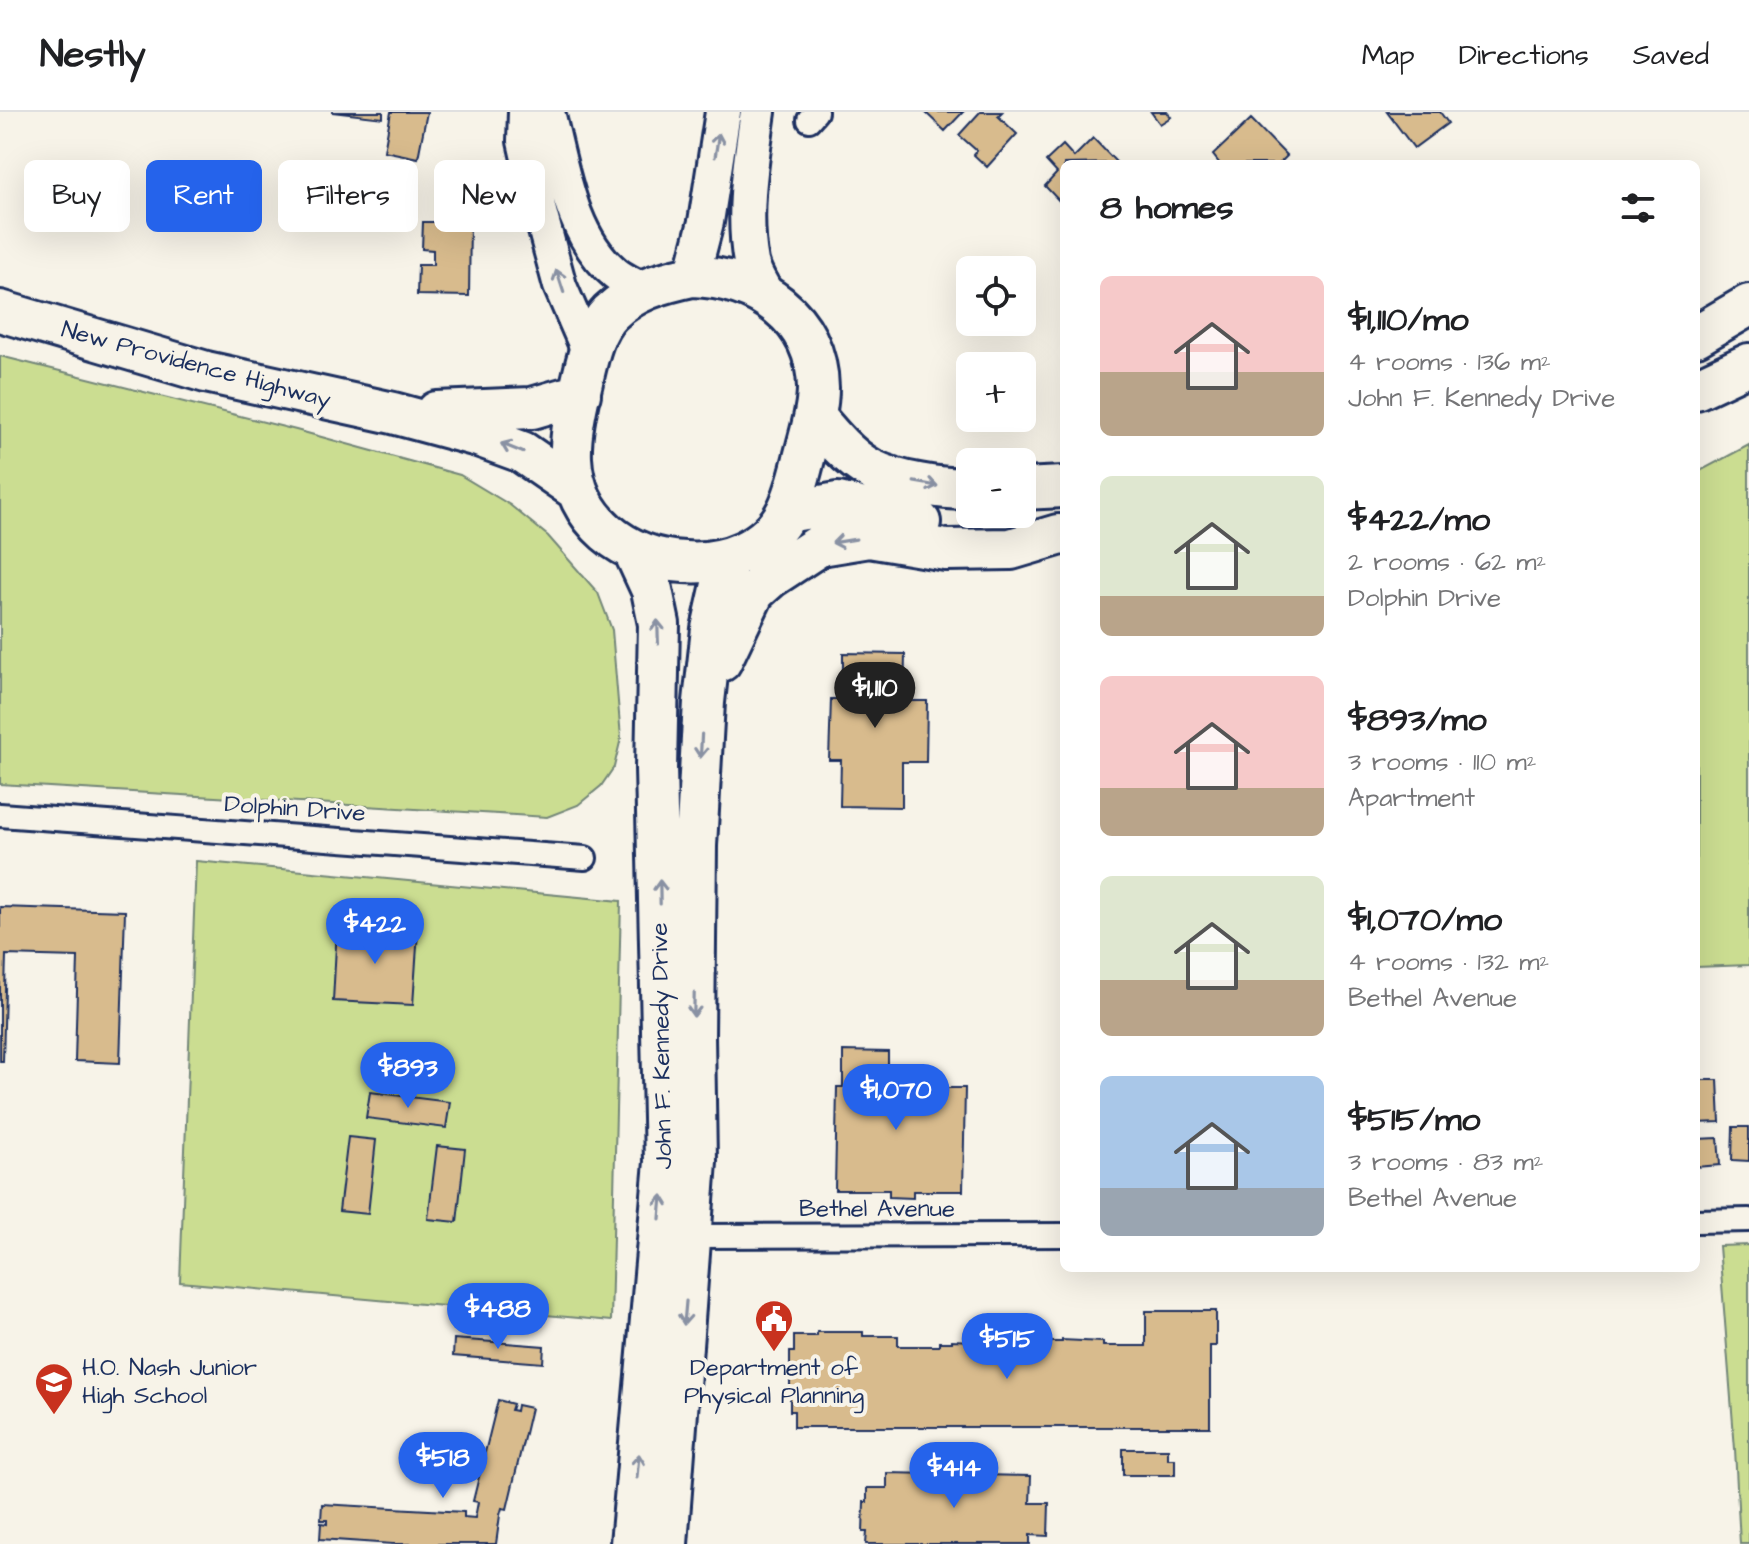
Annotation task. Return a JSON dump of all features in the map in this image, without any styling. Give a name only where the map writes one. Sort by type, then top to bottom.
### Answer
[{"type":"highway","name":"New Providence Highway","points":[[692,276],[741,283],[767,296],[787,311],[808,346],[817,375],[815,417],[795,494],[787,512],[763,541],[728,558],[701,563],[681,562],[634,551],[604,531],[586,508],[573,474],[571,445],[589,353],[608,315],[642,289],[692,276]]},
{"type":"highway","points":[[1700,334],[1749,305]]},
{"type":"highway","name":"New Providence Highway","points":[[0,311],[206,372],[393,413],[478,436],[522,452],[577,490]]},
{"type":"highway","points":[[1700,387],[1749,364]]},
{"type":"highway","name":"New Providence Highway","points":[[393,413],[532,408],[580,394]]},
{"type":"highway","points":[[815,417],[835,441],[870,469],[914,483],[956,488]]},
{"type":"highway","points":[[1036,488],[1060,487]]},
{"type":"highway","points":[[787,512],[838,503],[953,528],[1060,535]]},
{"type":"highway","points":[[704,702],[754,592],[820,545],[869,537],[946,550],[1011,549],[1060,535]]},
{"type":"highway","name":"John F. Kennedy Drive","points":[[631,1544],[665,1162],[656,768],[659,624],[652,590],[634,551]]},
{"type":"highway","name":"John F. Kennedy Drive","points":[[667,1544],[696,1161],[696,846],[704,702],[712,629],[728,558]]},
{"type":"main road","points":[[692,276],[706,222],[723,112]]},
{"type":"main road","points":[[758,112],[750,171],[748,221],[751,265],[767,296]]},
{"type":"street","points":[[525,112],[524,141],[540,212],[560,286],[589,353]]},
{"type":"street","points":[[548,112],[575,213],[593,251],[616,274],[642,289]]},
{"type":"street","name":"Dolphin Drive","points":[[0,815],[585,858]]},
{"type":"street","points":[[1700,1221],[1749,1220]]},
{"type":"street","name":"Bethel Avenue","points":[[691,1236],[1060,1235]]},
{"type":"green space","points":[[0,356],[296,430],[460,475],[510,505],[548,536],[598,593],[612,630],[621,738],[614,767],[601,786],[578,805],[547,817],[0,784]]},
{"type":"green space","points":[[1749,445],[1749,965],[1700,967],[1700,471]]},
{"type":"green space","points":[[196,861],[621,901],[611,1321],[180,1282]]},
{"type":"green space","points":[[1749,1245],[1749,1544],[1740,1544],[1719,1246]]},
{"type":"building","points":[[332,112],[383,112],[383,118]]},
{"type":"building","points":[[391,112],[427,112],[418,158],[384,151]]},
{"type":"building","points":[[925,112],[963,112],[945,131]]},
{"type":"building","points":[[980,112],[1002,112],[998,116],[1017,134],[987,167],[974,155],[977,151],[959,135]]},
{"type":"building","points":[[1151,112],[1167,112],[1171,117],[1160,124]]},
{"type":"building","points":[[1387,112],[1440,112],[1448,123],[1414,148]]},
{"type":"building","points":[[1251,119],[1287,156],[1283,160],[1217,160],[1213,155]]},
{"type":"building","points":[[1093,138],[1114,160],[1060,160],[1060,202],[1045,186],[1057,173],[1046,161],[1063,145],[1074,157]]},
{"type":"building","points":[[423,222],[434,222],[434,232],[470,232],[469,296],[417,295],[418,265],[433,265],[433,250],[422,249]]},
{"type":"building","points":[[843,653],[905,654],[904,701],[927,701],[926,762],[902,762],[902,807],[840,806],[841,760],[829,760],[831,699],[843,699]]},
{"type":"building","points":[[0,907],[125,911],[120,1063],[75,1061],[78,957],[6,955],[3,1061],[0,1061]]},
{"type":"building","points":[[337,927],[418,931],[413,1005],[333,1001]]},
{"type":"building","points":[[843,1051],[888,1052],[888,1079],[912,1079],[912,1088],[965,1088],[963,1191],[913,1191],[913,1198],[889,1197],[889,1190],[835,1190],[837,1087],[843,1087]]},
{"type":"building","points":[[1700,1080],[1718,1080],[1720,1122],[1700,1123]]},
{"type":"building","points":[[370,1092],[450,1102],[446,1128],[366,1118]]},
{"type":"building","points":[[1733,1127],[1749,1127],[1749,1161],[1732,1160]]},
{"type":"building","points":[[348,1137],[376,1140],[368,1214],[339,1211]]},
{"type":"building","points":[[1718,1138],[1720,1165],[1700,1167],[1700,1139]]},
{"type":"building","points":[[437,1146],[465,1149],[457,1222],[428,1219]]},
{"type":"building","points":[[1146,1311],[1216,1311],[1216,1346],[1210,1346],[1210,1427],[794,1427],[794,1411],[790,1411],[790,1352],[794,1352],[794,1336],[817,1336],[817,1332],[863,1332],[863,1336],[898,1336],[898,1346],[939,1346],[939,1342],[952,1340],[994,1342],[994,1346],[1048,1346],[1048,1342],[1062,1340],[1103,1342],[1103,1346],[1146,1346]]},
{"type":"building","points":[[454,1339],[544,1346],[543,1363],[453,1356]]},
{"type":"building","points":[[498,1400],[513,1404],[511,1410],[516,1411],[517,1405],[531,1408],[507,1509],[502,1508],[500,1515],[496,1544],[393,1544],[320,1539],[321,1523],[327,1524],[327,1520],[321,1520],[322,1504],[464,1512],[464,1517],[475,1518],[478,1502],[473,1501]]},
{"type":"building","points":[[1123,1449],[1168,1449],[1168,1459],[1175,1459],[1175,1475],[1123,1475]]},
{"type":"building","points":[[887,1473],[1031,1476],[1030,1503],[1049,1503],[1048,1536],[1030,1535],[1030,1544],[866,1544],[867,1532],[863,1532],[867,1488],[887,1488]]},
{"type":"place","name":"Department of Physical Planning","points":[[774,1353]]},
{"type":"place","name":"H.O. Nash Junior High School","points":[[54,1416]]}]
